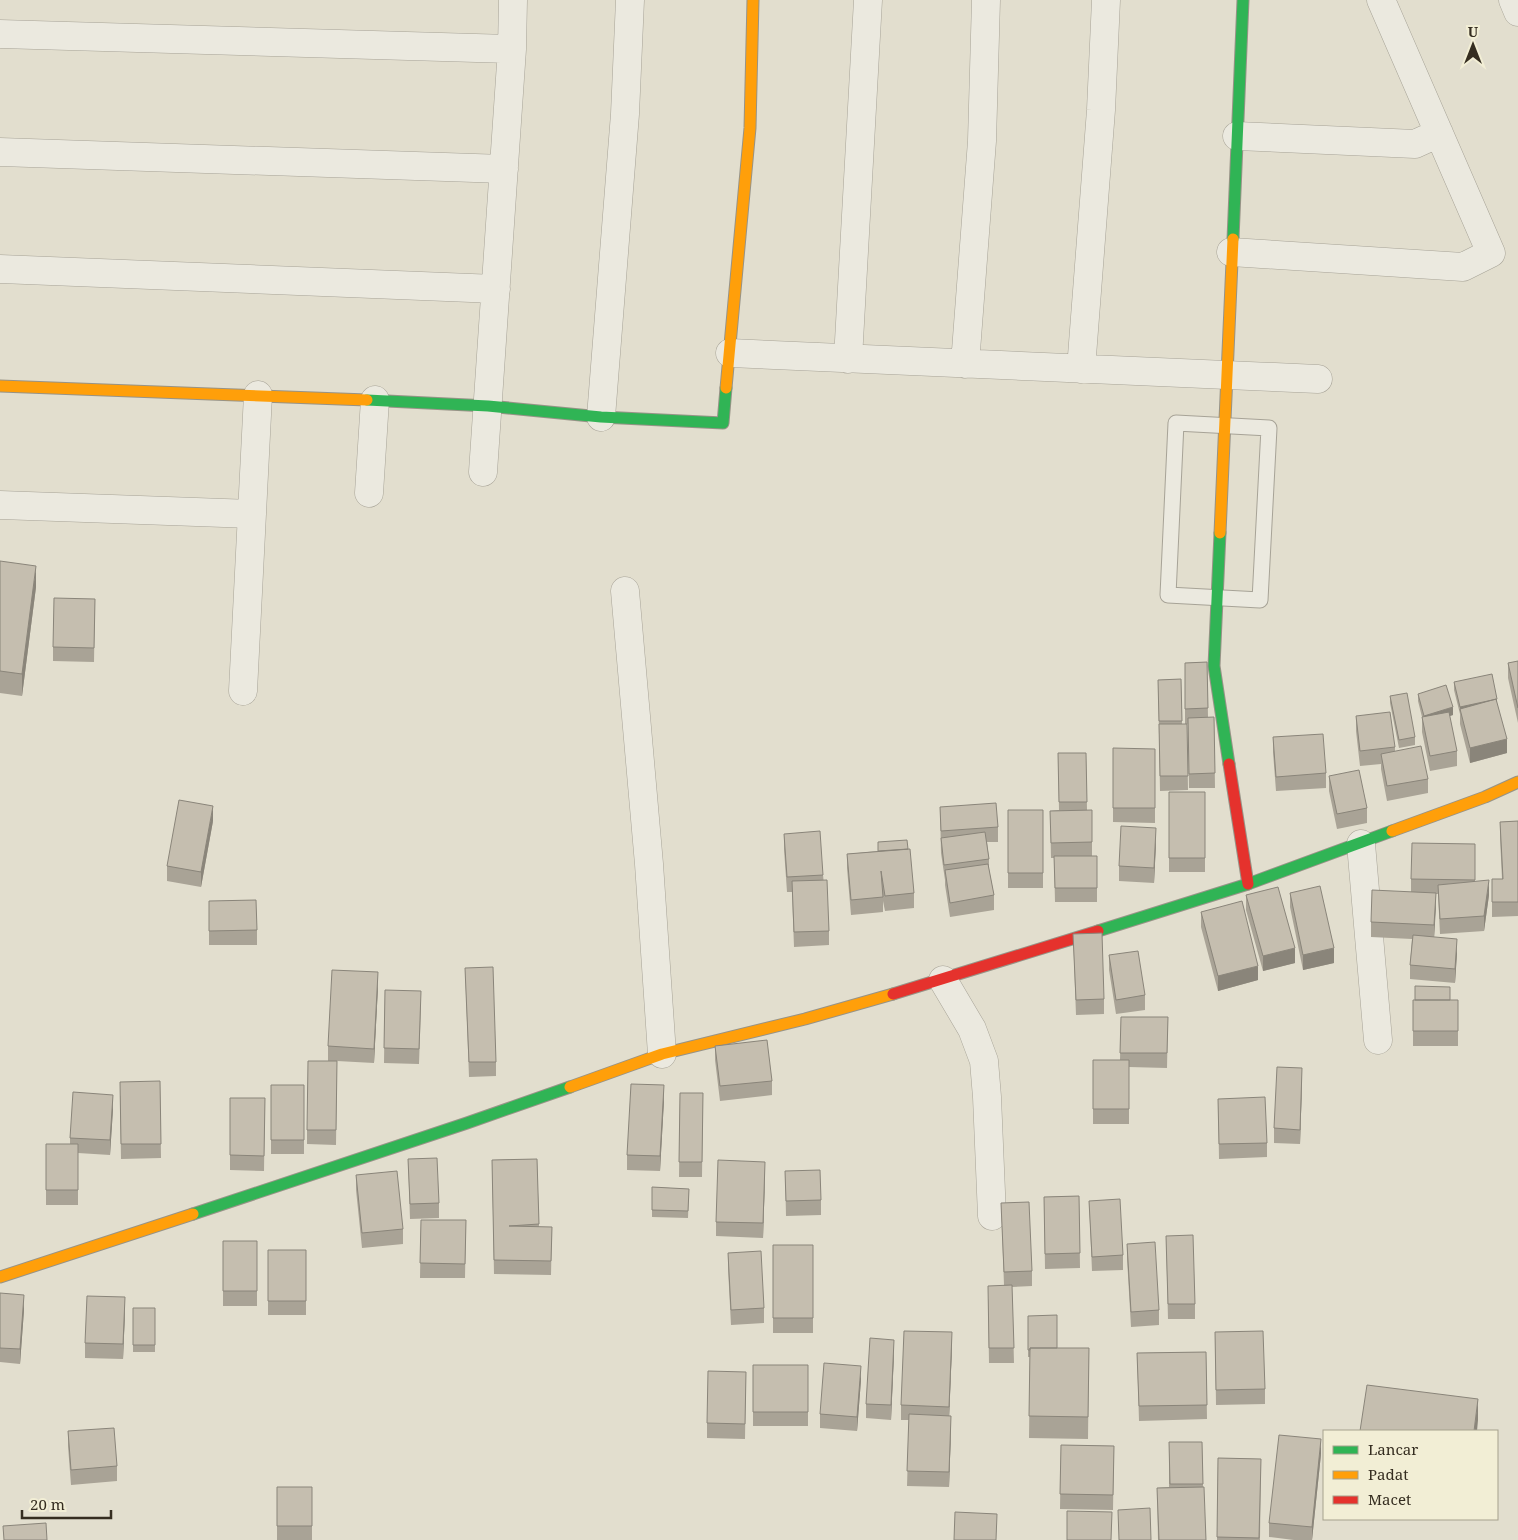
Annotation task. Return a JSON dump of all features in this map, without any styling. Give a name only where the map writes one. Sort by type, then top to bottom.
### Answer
[{"type":"street","points":[[483,472],[512,49],[513,0]]},
{"type":"street","points":[[602,417],[625,114],[630,0]]},
{"type":"street","points":[[0,386],[375,400],[488,406],[602,417],[724,423],[750,128],[753,0]]},
{"type":"street","points":[[848,359],[868,0]]},
{"type":"street","points":[[965,364],[982,142],[986,0]]},
{"type":"street","points":[[1081,369],[1101,110],[1106,0]]},
{"type":"street","points":[[1243,0],[1225,374],[1214,666],[1248,884]]},
{"type":"street","points":[[1231,252],[1464,267],[1491,253],[1381,0]]},
{"type":"street","points":[[1513,0],[1518,12]]},
{"type":"street","points":[[0,34],[512,49]]},
{"type":"street","points":[[1237,136],[1415,144],[1439,133]]},
{"type":"street","points":[[0,152],[504,169]]},
{"type":"street","points":[[0,269],[496,289]]},
{"type":"street","points":[[730,353],[1318,379]]},
{"type":"street","points":[[243,691],[258,395]]},
{"type":"street","points":[[369,493],[375,400]]},
{"type":"street","points":[[0,505],[252,514]]},
{"type":"street","points":[[625,591],[649,864],[662,1054]]},
{"type":"street","points":[[0,1277],[431,1136],[662,1054],[805,1019],[943,980],[1248,884],[1361,844],[1485,797],[1518,782]]},
{"type":"street","points":[[1361,844],[1378,1040]]},
{"type":"street","points":[[943,980],[972,1029],[984,1061],[992,1216]]},
{"type":"lane","points":[[1176,423],[1269,428],[1260,600],[1216,597],[1168,595],[1176,423]]},
{"type":"building","points":[[0,561],[36,566],[22,674],[0,671]]},
{"type":"building","points":[[54,598],[95,599],[94,648],[53,647]]},
{"type":"building","points":[[1518,661],[1518,708],[1508,663]]},
{"type":"building","points":[[1207,662],[1208,708],[1185,709],[1185,663]]},
{"type":"building","points":[[1492,674],[1497,699],[1460,707],[1454,682]]},
{"type":"building","points":[[1181,679],[1182,721],[1159,721],[1158,680]]},
{"type":"building","points":[[1446,685],[1453,707],[1424,716],[1418,694]]},
{"type":"building","points":[[1407,693],[1415,737],[1399,740],[1390,696]]},
{"type":"building","points":[[1496,699],[1507,739],[1470,748],[1460,709]]},
{"type":"building","points":[[1390,712],[1395,747],[1360,751],[1356,716]]},
{"type":"building","points":[[1449,712],[1457,751],[1430,756],[1422,717]]},
{"type":"building","points":[[1214,717],[1215,773],[1189,774],[1188,718]]},
{"type":"building","points":[[1159,724],[1187,724],[1188,776],[1160,776]]},
{"type":"building","points":[[1323,734],[1326,773],[1276,777],[1273,737]]},
{"type":"building","points":[[1421,746],[1428,779],[1387,786],[1381,754]]},
{"type":"building","points":[[1113,748],[1155,749],[1155,808],[1113,808]]},
{"type":"building","points":[[1058,753],[1086,753],[1087,802],[1059,802]]},
{"type":"building","points":[[1359,770],[1367,808],[1337,814],[1329,776]]},
{"type":"building","points":[[1169,792],[1205,792],[1205,858],[1169,858]]},
{"type":"building","points":[[179,800],[213,806],[201,872],[167,866]]},
{"type":"building","points":[[996,803],[998,827],[941,831],[940,807]]},
{"type":"building","points":[[1008,810],[1043,810],[1043,873],[1008,873]]},
{"type":"building","points":[[1092,810],[1092,842],[1051,843],[1050,811]]},
{"type":"building","points":[[1518,821],[1518,902],[1492,902],[1492,879],[1503,879],[1500,822]]},
{"type":"building","points":[[1121,826],[1156,828],[1154,868],[1119,866]]},
{"type":"building","points":[[820,831],[823,875],[787,877],[784,834]]},
{"type":"building","points":[[985,832],[989,859],[944,865],[941,838]]},
{"type":"building","points":[[907,840],[908,849],[878,851],[878,842]]},
{"type":"building","points":[[1412,843],[1475,844],[1475,880],[1411,879]]},
{"type":"building","points":[[910,849],[914,893],[885,896],[881,871],[883,897],[851,900],[847,854]]},
{"type":"building","points":[[1054,856],[1097,856],[1097,888],[1055,888]]},
{"type":"building","points":[[988,864],[994,895],[950,903],[945,870]]},
{"type":"building","points":[[827,880],[829,931],[794,932],[792,881]]},
{"type":"building","points":[[1489,880],[1484,916],[1440,919],[1438,885]]},
{"type":"building","points":[[1320,886],[1334,948],[1303,955],[1290,893]]},
{"type":"building","points":[[1278,887],[1295,948],[1263,956],[1246,895]]},
{"type":"building","points":[[1372,890],[1436,893],[1434,925],[1371,922]]},
{"type":"building","points":[[256,900],[257,930],[209,931],[209,901]]},
{"type":"building","points":[[1242,901],[1258,966],[1218,976],[1201,912]]},
{"type":"building","points":[[1102,933],[1104,999],[1076,1000],[1073,934]]},
{"type":"building","points":[[1413,935],[1457,939],[1455,969],[1410,965]]},
{"type":"building","points":[[1138,951],[1145,995],[1116,1000],[1109,955]]},
{"type":"building","points":[[493,967],[496,1062],[469,1062],[465,968]]},
{"type":"building","points":[[332,970],[378,972],[374,1049],[328,1046]]},
{"type":"building","points":[[1415,986],[1450,987],[1450,1000],[1415,1000]]},
{"type":"building","points":[[385,990],[421,991],[419,1049],[384,1048]]},
{"type":"building","points":[[1413,1000],[1458,1000],[1458,1031],[1413,1031]]},
{"type":"building","points":[[1121,1017],[1168,1017],[1167,1053],[1120,1053]]},
{"type":"building","points":[[767,1040],[772,1081],[720,1086],[715,1046]]},
{"type":"building","points":[[1093,1060],[1129,1060],[1129,1109],[1093,1109]]},
{"type":"building","points":[[308,1061],[337,1061],[336,1130],[307,1130]]},
{"type":"building","points":[[1277,1067],[1302,1068],[1300,1130],[1274,1128]]},
{"type":"building","points":[[160,1081],[161,1144],[121,1144],[120,1082]]},
{"type":"building","points":[[631,1084],[664,1085],[660,1156],[627,1155]]},
{"type":"building","points":[[271,1085],[304,1085],[304,1140],[271,1140]]},
{"type":"building","points":[[73,1092],[113,1095],[110,1140],[70,1138]]},
{"type":"building","points":[[680,1093],[703,1093],[702,1162],[679,1162]]},
{"type":"building","points":[[1265,1097],[1267,1143],[1219,1144],[1218,1099]]},
{"type":"building","points":[[230,1098],[265,1098],[264,1156],[230,1155]]},
{"type":"building","points":[[46,1144],[78,1144],[78,1190],[46,1190]]},
{"type":"building","points":[[437,1158],[439,1203],[410,1204],[408,1159]]},
{"type":"building","points":[[537,1159],[539,1224],[509,1226],[552,1227],[551,1261],[494,1260],[492,1160]]},
{"type":"building","points":[[718,1160],[765,1162],[763,1223],[716,1222]]},
{"type":"building","points":[[820,1170],[821,1200],[786,1201],[785,1171]]},
{"type":"building","points":[[397,1171],[403,1229],[362,1233],[356,1175]]},
{"type":"building","points":[[652,1187],[689,1189],[688,1211],[652,1210]]},
{"type":"building","points":[[1079,1196],[1080,1253],[1045,1254],[1044,1197]]},
{"type":"building","points":[[1120,1199],[1123,1255],[1092,1257],[1089,1201]]},
{"type":"building","points":[[1029,1202],[1032,1271],[1004,1272],[1001,1203]]},
{"type":"building","points":[[421,1220],[466,1220],[465,1264],[420,1263]]},
{"type":"building","points":[[1193,1235],[1195,1304],[1168,1304],[1166,1236]]},
{"type":"building","points":[[223,1241],[257,1241],[257,1291],[223,1291]]},
{"type":"building","points":[[1155,1242],[1159,1310],[1131,1312],[1127,1244]]},
{"type":"building","points":[[773,1245],[813,1245],[813,1318],[773,1318]]},
{"type":"building","points":[[268,1250],[306,1250],[306,1301],[268,1301]]},
{"type":"building","points":[[761,1251],[764,1308],[731,1310],[728,1253]]},
{"type":"building","points":[[1012,1285],[1014,1348],[989,1348],[988,1286]]},
{"type":"building","points":[[0,1293],[24,1295],[20,1349],[0,1348]]},
{"type":"building","points":[[87,1296],[125,1297],[123,1344],[85,1343]]},
{"type":"building","points":[[133,1308],[155,1308],[155,1345],[133,1345]]},
{"type":"building","points":[[1057,1315],[1057,1348],[1030,1348],[1028,1350],[1028,1316]]},
{"type":"building","points":[[904,1331],[952,1332],[949,1407],[901,1405]]},
{"type":"building","points":[[1263,1331],[1265,1389],[1216,1390],[1215,1332]]},
{"type":"building","points":[[870,1338],[894,1340],[891,1405],[866,1404]]},
{"type":"building","points":[[1030,1348],[1089,1348],[1088,1417],[1029,1416]]},
{"type":"building","points":[[1206,1352],[1207,1405],[1139,1406],[1137,1353]]},
{"type":"building","points":[[824,1363],[861,1366],[857,1417],[820,1414]]},
{"type":"building","points":[[753,1365],[808,1365],[808,1412],[753,1412]]},
{"type":"building","points":[[708,1371],[746,1372],[745,1424],[707,1423]]},
{"type":"building","points":[[1367,1385],[1478,1399],[1474,1430],[1360,1430]]},
{"type":"building","points":[[909,1414],[951,1416],[949,1472],[907,1471]]},
{"type":"building","points":[[114,1428],[117,1466],[71,1470],[68,1431]]},
{"type":"building","points":[[1279,1435],[1321,1439],[1312,1527],[1269,1523]]},
{"type":"building","points":[[1169,1442],[1202,1442],[1203,1484],[1170,1484]]},
{"type":"building","points":[[1061,1445],[1114,1446],[1113,1495],[1060,1494]]},
{"type":"building","points":[[1218,1458],[1261,1459],[1259,1538],[1217,1537]]},
{"type":"building","points":[[277,1487],[312,1487],[312,1526],[277,1526]]},
{"type":"building","points":[[1204,1487],[1206,1540],[1159,1540],[1157,1488]]},
{"type":"building","points":[[1150,1508],[1151,1540],[1119,1540],[1118,1510]]},
{"type":"building","points":[[1067,1511],[1112,1512],[1111,1540],[1067,1540]]},
{"type":"building","points":[[955,1512],[997,1514],[996,1540],[954,1540]]},
{"type":"building","points":[[46,1523],[47,1540],[4,1540],[3,1526]]},
{"type":"traffic: fast","points":[[1233,239],[1243,0]]},
{"type":"traffic: fast","points":[[367,400],[488,406],[601,417],[723,423],[726,388]]},
{"type":"traffic: fast","points":[[1220,533],[1214,666],[1229,764]]},
{"type":"traffic: fast","points":[[1098,931],[1248,884],[1392,831]]},
{"type":"traffic: fast","points":[[193,1214],[570,1087]]},
{"type":"traffic: slow","points":[[726,388],[750,128],[753,0]]},
{"type":"traffic: slow","points":[[1220,533],[1233,239]]},
{"type":"traffic: slow","points":[[0,386],[367,400]]},
{"type":"traffic: slow","points":[[1392,831],[1485,797],[1518,782]]},
{"type":"traffic: slow","points":[[570,1087],[662,1054],[805,1019],[893,994]]},
{"type":"traffic: slow","points":[[0,1277],[193,1214]]},
{"type":"traffic: jam","points":[[1229,764],[1248,884]]},
{"type":"traffic: jam","points":[[893,994],[1098,931]]}]
